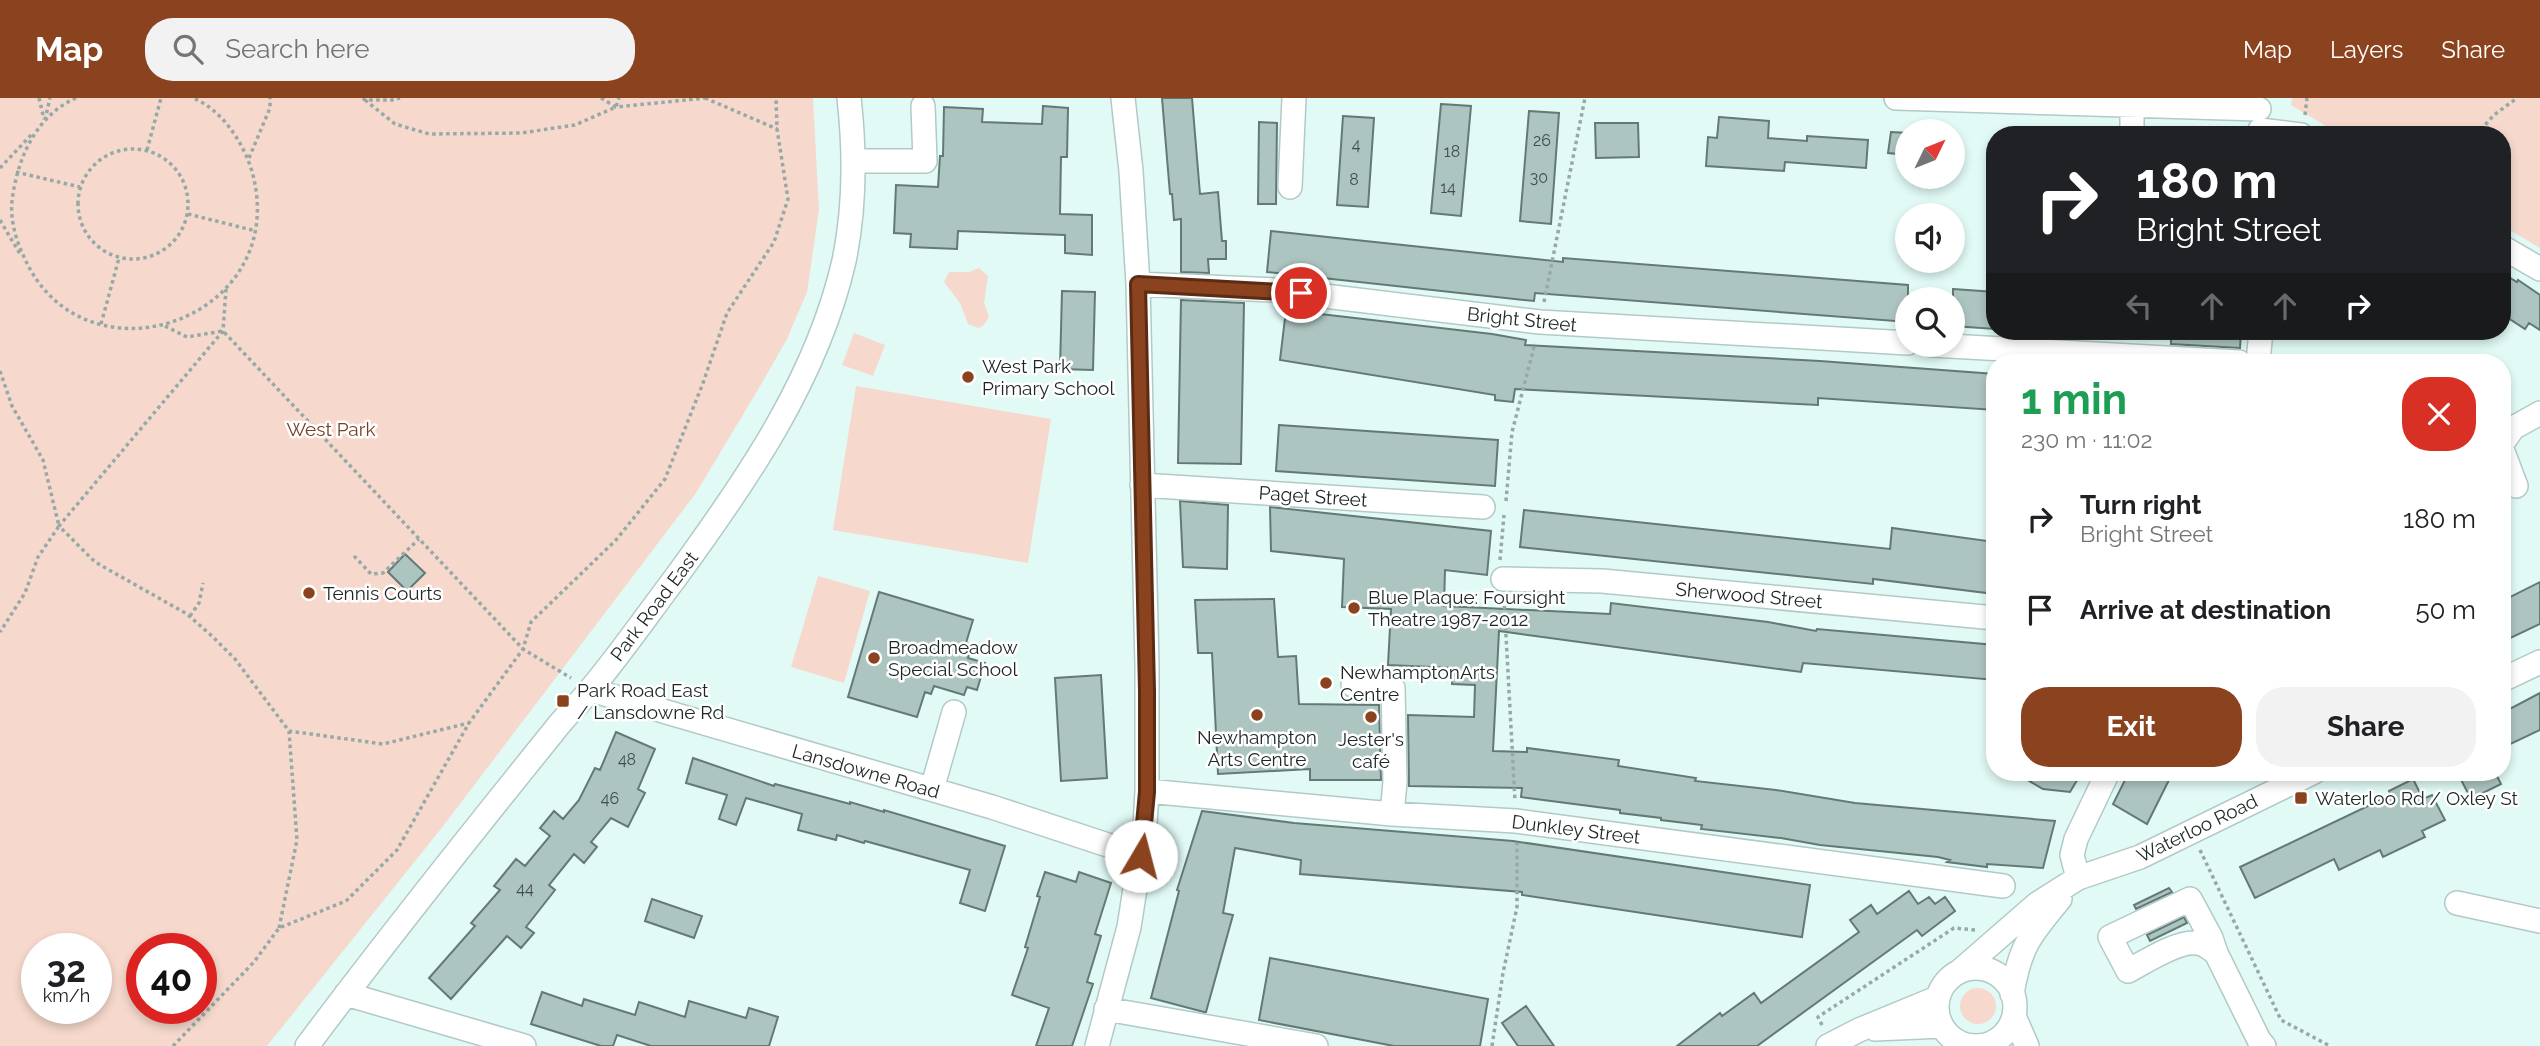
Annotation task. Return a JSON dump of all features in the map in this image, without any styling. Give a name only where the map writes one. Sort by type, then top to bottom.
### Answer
[{"type":"street","name":"Park Road East","points":[[307,1046],[454,855],[565,717],[590,690],[689,559],[771,438],[804,374],[828,314],[844,261],[854,161],[849,98]]},
{"type":"street","points":[[1097,1046],[1129,927],[1141,856],[1147,792],[1138,284],[1131,171],[1123,98]]},
{"type":"street","points":[[1290,187],[1294,98]]},
{"type":"street","points":[[1896,98],[2132,106],[2260,118],[2279,126]]},
{"type":"street","points":[[854,161],[925,161],[923,106]]},
{"type":"street","points":[[2132,106],[2132,126]]},
{"type":"street","points":[[2511,252],[2540,270]]},
{"type":"street","name":"Bright Street","points":[[1138,284],[1275,290],[1540,322],[1895,342]]},
{"type":"street","points":[[1965,347],[2095,354]]},
{"type":"street","points":[[2511,431],[2540,413]]},
{"type":"street","points":[[2511,472],[2516,486]]},
{"type":"street","name":"Paget Street","points":[[1142,485],[1483,507]]},
{"type":"street","name":"Sherwood Street","points":[[1503,579],[1602,581],[1986,617]]},
{"type":"street","points":[[2511,676],[2540,662]]},
{"type":"street","points":[[1353,685],[1393,688],[1395,782],[1392,814]]},
{"type":"street","name":"Lansdowne Road","points":[[590,690],[932,789],[1141,856]]},
{"type":"street","points":[[932,789],[954,712]]},
{"type":"street","points":[[2028,1046],[2013,1005],[2000,976],[1991,971],[1981,968],[1960,971],[1942,986],[1937,998],[1938,1017],[1942,1026],[1950,1037],[1962,1043],[1974,1046],[1989,1045],[2008,1028],[2013,1005],[2017,968],[2029,937],[2078,878],[2072,855],[2076,839],[2104,781]]},
{"type":"street","name":"Waterloo Road","points":[[1960,971],[2037,904],[2078,878],[2140,857],[2296,781]]},
{"type":"street","name":"Dunkley Street","points":[[1147,792],[1392,814],[1516,821],[2003,886]]},
{"type":"street","points":[[2457,903],[2540,921]]},
{"type":"street","points":[[2216,953],[2263,1046]]},
{"type":"street","points":[[346,994],[524,1046]]},
{"type":"street","points":[[1829,1045],[1937,998]]},
{"type":"street","points":[[1106,1009],[1316,1046]]},
{"type":"street","points":[[1859,1030],[1942,1026]]},
{"type":"path","points":[[39,98],[44,121]]},
{"type":"path","points":[[30,271],[16,240],[11,206],[16,172],[27,145],[44,121],[50,98]]},
{"type":"path","points":[[0,168],[44,121],[76,98]]},
{"type":"path","points":[[146,150],[161,98]]},
{"type":"path","points":[[0,220],[30,271],[49,294],[65,307],[101,325],[133,330],[165,326],[198,312],[226,289],[245,262],[256,231],[258,194],[248,158],[228,125],[193,98]]},
{"type":"path","points":[[248,158],[270,108],[270,98]]},
{"type":"path","points":[[364,99],[400,98]]},
{"type":"path","points":[[601,98],[616,107]]},
{"type":"path","points":[[616,107],[619,98]]},
{"type":"path","points":[[364,99],[395,124],[429,134],[521,133],[575,125],[616,107],[705,98],[777,129]]},
{"type":"path","points":[[279,929],[346,901],[397,850],[469,723],[523,649],[531,622],[616,540],[665,479],[727,313],[774,242],[788,199],[777,129],[776,98]]},
{"type":"path","points":[[2484,126],[2517,98]]},
{"type":"path","points":[[130,148],[162,156],[175,167],[184,181],[189,197],[183,231],[171,245],[156,255],[139,260],[119,258],[104,251],[90,239],[81,223],[78,205],[80,187],[93,166],[113,152],[130,148]]},
{"type":"path","points":[[16,172],[80,187]]},
{"type":"path","points":[[188,214],[256,231]]},
{"type":"path","points":[[101,325],[119,258]]},
{"type":"path","points":[[0,632],[25,593],[38,557],[59,526],[223,331],[226,289]]},
{"type":"path","points":[[165,326],[187,337],[223,331]]},
{"type":"path","points":[[223,331],[523,649],[590,690]]},
{"type":"path","points":[[0,371],[12,406],[43,460],[59,526],[95,562],[189,617],[235,659],[289,731],[297,840],[279,929],[254,962],[173,1046]]},
{"type":"path","points":[[354,558],[371,574],[383,573],[419,539]]},
{"type":"path","points":[[189,617],[199,603],[203,583]]},
{"type":"path","points":[[289,731],[383,744],[469,723]]},
{"type":"path","points":[[2187,834],[2191,844],[2196,842],[2281,1020],[2330,1046]]},
{"type":"path","points":[[1829,1045],[1818,1017],[1954,928],[1982,931]]},
{"type":"green space","name":"West Park","points":[[0,98],[813,98],[819,210],[807,292],[787,339],[762,383],[696,493],[444,825],[267,1046],[0,1046]]},
{"type":"green space","points":[[2292,98],[2540,98],[2540,248],[2511,231],[2511,126],[2326,126],[2291,105]]},
{"type":"green space","points":[[979,268],[988,276],[984,303],[989,317],[979,328],[968,324],[960,303],[944,282],[949,272],[969,272]]},
{"type":"green space","points":[[854,333],[885,345],[873,376],[842,365]]},
{"type":"green space","points":[[856,386],[1051,419],[1028,563],[833,530]]},
{"type":"green space","points":[[818,576],[870,591],[844,683],[791,667]]},
{"type":"green space","points":[[1978,988],[1991,993],[1996,1006],[1991,1019],[1978,1024],[1965,1019],[1960,1006],[1965,993]]},
{"type":"building","points":[[1162,98],[1192,98],[1200,194],[1218,192],[1222,241],[1226,241],[1226,259],[1208,259],[1209,273],[1181,272],[1181,219],[1174,220]]},
{"type":"building","points":[[1441,104],[1471,106],[1461,216],[1431,213]]},
{"type":"building","points":[[1043,106],[1068,108],[1067,157],[1061,157],[1060,214],[1092,215],[1092,255],[1065,253],[1065,235],[958,231],[957,249],[910,247],[911,234],[894,233],[896,185],[938,187],[940,156],[943,156],[944,107],[983,109],[982,122],[1042,124]]},
{"type":"building","points":[[1529,111],[1559,113],[1551,224],[1520,221]]},
{"type":"building","points":[[1343,116],[1374,118],[1368,207],[1337,205]]},
{"type":"building","points":[[1719,117],[1769,121],[1768,138],[1807,141],[1807,136],[1868,140],[1866,168],[1785,162],[1784,171],[1706,166],[1708,137],[1717,138]]},
{"type":"building","points":[[1259,122],[1277,123],[1276,204],[1258,204]]},
{"type":"building","points":[[1595,123],[1638,123],[1639,157],[1596,158]]},
{"type":"building","points":[[1891,132],[1895,132],[1895,154],[1888,153]]},
{"type":"building","points":[[1271,231],[1563,262],[1563,258],[1908,287],[1895,287],[1895,321],[1535,293],[1534,301],[1267,272]]},
{"type":"building","points":[[2511,278],[2540,295],[2540,330],[2529,323],[2525,329],[2511,320]]},
{"type":"building","points":[[1965,290],[1986,291],[1986,328],[1965,327]]},
{"type":"building","points":[[1062,291],[1095,292],[1093,370],[1060,369]]},
{"type":"building","points":[[1181,300],[1244,303],[1241,464],[1178,463]]},
{"type":"building","points":[[1286,310],[1492,334],[1526,340],[1525,345],[1820,361],[1986,373],[1986,409],[1818,398],[1818,405],[1515,389],[1513,402],[1495,400],[1495,395],[1280,360]]},
{"type":"building","points":[[2171,340],[2240,340],[2240,348],[2171,344]]},
{"type":"building","points":[[1279,425],[1498,440],[1495,486],[1276,471]]},
{"type":"building","points":[[1180,501],[1228,505],[1227,569],[1183,567]]},
{"type":"building","points":[[1270,507],[1491,531],[1487,575],[1445,570],[1444,606],[1610,614],[1611,603],[1768,622],[1816,631],[1986,644],[1986,679],[1803,663],[1801,672],[1499,631],[1493,751],[1527,752],[1527,748],[1619,760],[1618,766],[1696,778],[1695,781],[1776,790],[1855,803],[2055,821],[2043,868],[1987,864],[1987,867],[1947,862],[1950,860],[1938,857],[1701,829],[1702,825],[1620,813],[1620,810],[1521,797],[1522,788],[1409,786],[1408,715],[1474,717],[1475,685],[1452,684],[1453,668],[1388,665],[1391,609],[1342,607],[1344,559],[1271,551]]},
{"type":"building","points":[[1524,510],[1890,549],[1892,528],[1986,541],[1986,593],[1873,579],[1873,584],[1520,547]]},
{"type":"building","points":[[405,554],[425,573],[407,591],[388,572]]},
{"type":"building","points":[[2540,582],[2540,624],[2511,638],[2511,596]]},
{"type":"building","points":[[879,592],[973,620],[966,643],[972,645],[968,658],[985,663],[977,690],[967,687],[964,695],[934,686],[931,694],[925,692],[917,717],[848,697]]},
{"type":"building","points":[[1274,599],[1278,657],[1296,656],[1299,704],[1379,705],[1381,780],[1310,780],[1310,769],[1218,774],[1212,653],[1198,653],[1195,600]]},
{"type":"building","points":[[1101,675],[1107,778],[1061,781],[1055,678]]},
{"type":"building","points":[[2540,693],[2540,730],[2511,744],[2511,708]]},
{"type":"building","points":[[616,732],[655,749],[638,789],[645,793],[628,827],[611,818],[591,842],[597,847],[584,863],[574,854],[549,885],[555,890],[526,927],[534,933],[521,948],[507,936],[451,999],[429,978],[475,926],[471,923],[500,890],[494,886],[516,859],[525,866],[550,836],[540,828],[554,811],[563,819],[579,800],[595,768],[600,770]]},
{"type":"building","points":[[693,758],[774,786],[775,784],[884,810],[1005,846],[985,911],[960,903],[970,870],[865,841],[864,843],[837,835],[836,840],[798,830],[802,814],[746,798],[736,825],[719,819],[727,795],[686,783]]},
{"type":"building","points":[[2029,781],[2077,781],[2070,792],[2043,789]]},
{"type":"building","points":[[2124,781],[2168,781],[2147,824],[2113,804]]},
{"type":"building","points":[[2414,781],[2423,799],[2432,795],[2445,820],[2422,831],[2425,837],[2383,857],[2380,850],[2339,870],[2334,859],[2255,898],[2240,867],[2391,795],[2389,791]]},
{"type":"building","points":[[2462,781],[2500,781],[2501,784],[2471,799]]},
{"type":"building","points":[[1202,811],[1294,823],[1513,841],[1810,885],[1802,937],[1522,895],[1522,892],[1300,874],[1301,860],[1235,848],[1223,913],[1233,915],[1204,1012],[1151,998],[1179,891],[1177,890]]},
{"type":"building","points":[[1045,872],[1076,882],[1079,872],[1111,883],[1095,934],[1101,936],[1087,982],[1093,984],[1072,1046],[1036,1046],[1049,1008],[1012,995],[1028,948],[1025,947]]},
{"type":"building","points":[[2169,888],[2172,892],[2136,909],[2134,905]]},
{"type":"building","points":[[1909,891],[1918,904],[1929,897],[1935,904],[1945,897],[1955,911],[1922,936],[1917,930],[1757,1046],[1677,1046],[1720,1013],[1722,1016],[1754,993],[1761,1003],[1859,932],[1850,920],[1871,905],[1877,914]]},
{"type":"building","points":[[652,899],[702,916],[694,938],[645,921]]},
{"type":"building","points":[[2184,917],[2187,923],[2150,941],[2147,935]]},
{"type":"building","points":[[1270,958],[1488,999],[1480,1046],[1394,1046],[1259,1020]]},
{"type":"building","points":[[542,992],[582,1006],[584,999],[635,1015],[639,1002],[685,1017],[689,1001],[746,1018],[749,1008],[778,1017],[769,1046],[651,1046],[617,1035],[613,1046],[601,1046],[531,1024]]},
{"type":"building","points":[[1526,1006],[1554,1046],[1518,1046],[1502,1023]]},
{"type":"place","name":"West Park Primary School","points":[[968,377]]},
{"type":"place","name":"Tennis Courts","points":[[309,593]]},
{"type":"place","name":"Blue Plaque: Foursight Theatre 1987-2012","points":[[1354,608]]},
{"type":"place","name":"Broadmeadow Special School","points":[[874,658]]},
{"type":"place","name":"NewhamptonArts Centre","points":[[1326,683]]},
{"type":"place","name":"Park Road East / Lansdowne Rd","points":[[563,701]]},
{"type":"place","name":"Newhampton Arts Centre","points":[[1257,715]]},
{"type":"place","name":"Jester's café","points":[[1371,717]]},
{"type":"place","name":"Waterloo Rd / Oxley St","points":[[2301,798]]},
{"type":"route","points":[[1141,856],[1147,792],[1147,691],[1138,284],[1301,293]]}]
